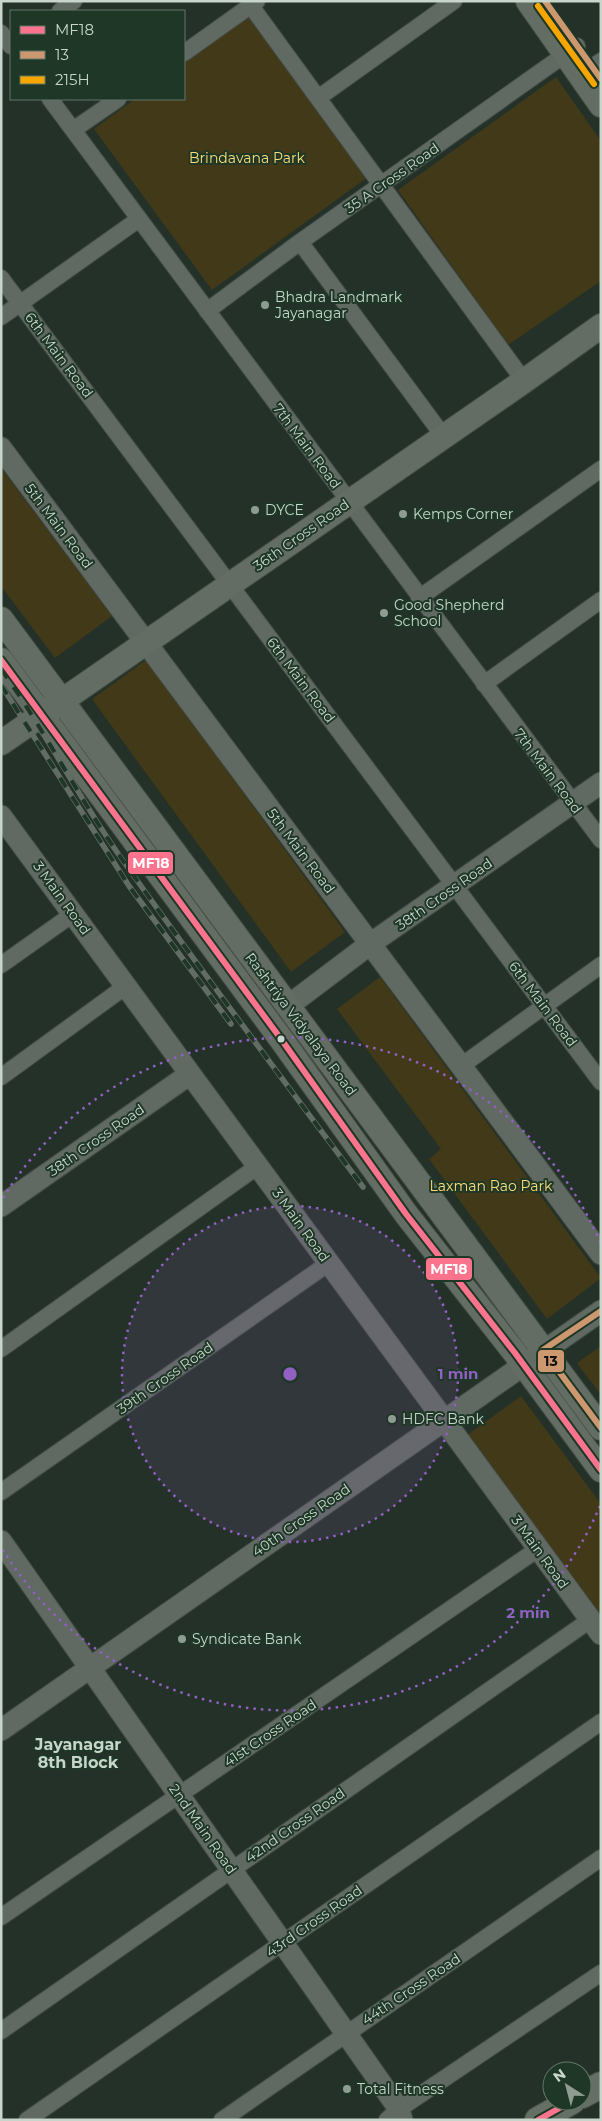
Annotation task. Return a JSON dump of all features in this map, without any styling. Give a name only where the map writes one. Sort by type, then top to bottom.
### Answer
[{"type":"main road","points":[[528,1],[571,50],[593,71],[601,105]]},
{"type":"main road","points":[[545,1],[571,50]]},
{"type":"main road","name":"36th Cross Road","points":[[520,377],[601,312]]},
{"type":"main road","name":"36th Cross Road","points":[[1,742],[38,709],[58,695],[520,377],[601,326]]},
{"type":"main road","name":"Rashtriya Vidyalaya Road","points":[[1,619],[601,1428]]},
{"type":"main road","name":"Rashtriya Vidyalaya Road","points":[[1,660],[281,1039],[406,1214],[524,1364],[601,1470]]},
{"type":"main road","name":"36th Cross Road","points":[[1,727],[38,709]]},
{"type":"main road","points":[[538,2120],[554,2111]]},
{"type":"street","points":[[61,10],[74,1]]},
{"type":"street","points":[[318,98],[454,1]]},
{"type":"street","points":[[185,52],[254,3],[318,98],[520,377]]},
{"type":"street","points":[[1,33],[10,45]]},
{"type":"street","name":"35 A Cross Road","points":[[207,311],[300,242],[571,50]]},
{"type":"street","name":"7th Main Road","points":[[51,100],[601,840]]},
{"type":"street","points":[[73,130],[117,100]]},
{"type":"street","points":[[1,317],[139,219]]},
{"type":"street","points":[[300,242],[440,432]]},
{"type":"street","name":"6th Main Road","points":[[1,278],[601,1082]]},
{"type":"street","name":"5th Main Road","points":[[1,448],[601,1254]]},
{"type":"street","points":[[420,598],[601,469]]},
{"type":"street","points":[[484,684],[601,600]]},
{"type":"street","name":"38th Cross Road","points":[[288,1006],[370,944],[455,887],[601,783]]},
{"type":"street","name":"3 Main Road","points":[[1,816],[595,1627]]},
{"type":"street","points":[[1,965],[73,914]]},
{"type":"street","points":[[461,1066],[601,965]]},
{"type":"street","points":[[1,1077],[126,986]]},
{"type":"street","name":"38th Cross Road","points":[[1,1206],[190,1074]]},
{"type":"street","points":[[1,1349],[258,1166]]},
{"type":"street","name":"39th Cross Road","points":[[1,1492],[329,1263]]},
{"type":"street","name":"40th Cross Road","points":[[1,1730],[601,1311]]},
{"type":"street","name":"2nd Main Road","points":[[1,1541],[346,2033],[396,2116]]},
{"type":"street","name":"41st Cross Road","points":[[1,1917],[538,1550]]},
{"type":"street","name":"42nd Cross Road","points":[[1,2031],[231,1869],[595,1627]]},
{"type":"street","name":"43rd Cross Road","points":[[27,2120],[601,1722]]},
{"type":"street","name":"44th Cross Road","points":[[222,2120],[601,1858]]},
{"type":"street","points":[[396,2116],[601,1973]]},
{"type":"green space","name":"Brindavana Park","points":[[250,15],[368,177],[212,290],[94,129],[134,100],[185,100],[185,62]]},
{"type":"green space","points":[[556,77],[601,141],[601,281],[508,345],[398,190]]},
{"type":"green space","points":[[1,468],[112,616],[55,658],[1,586]]},
{"type":"green space","points":[[146,660],[345,932],[291,972],[92,699]]},
{"type":"green space","name":"Laxman Rao Park","points":[[380,977],[601,1278],[547,1319],[429,1159],[441,1149],[337,1009]]},
{"type":"green space","points":[[601,1346],[601,1395],[577,1363]]},
{"type":"green space","points":[[521,1396],[601,1504],[601,1619],[466,1436]]},
{"type":"railway","points":[[1,669],[32,715],[119,855],[209,980],[363,1187]]},
{"type":"railway","points":[[1,685],[129,886],[231,1024]]},
{"type":"transit line","name":"13","points":[[545,1],[601,79]]},
{"type":"transit line","name":"215H","points":[[538,6],[594,84]]},
{"type":"transit line","name":"MF18","points":[[1,660],[281,1039],[406,1214],[515,1353],[601,1470]]},
{"type":"transit line","name":"13","points":[[601,1311],[543,1350],[601,1428]]},
{"type":"transit line","name":"MF18","points":[[538,2120],[554,2111]]},
{"type":"place","name":"Bhadra Landmark Jayanagar","points":[[265,305]]},
{"type":"place","name":"DYCE","points":[[255,510]]},
{"type":"place","name":"Kemps Corner","points":[[403,514]]},
{"type":"place","name":"Good Shepherd School","points":[[384,613]]},
{"type":"place","name":"HDFC Bank","points":[[392,1419]]},
{"type":"place","name":"Syndicate Bank","points":[[182,1639]]},
{"type":"place","name":"Total Fitness","points":[[347,2089]]},
{"type":"district","name":"Jayanagar 8th Block","points":[[78,1753]]}]
